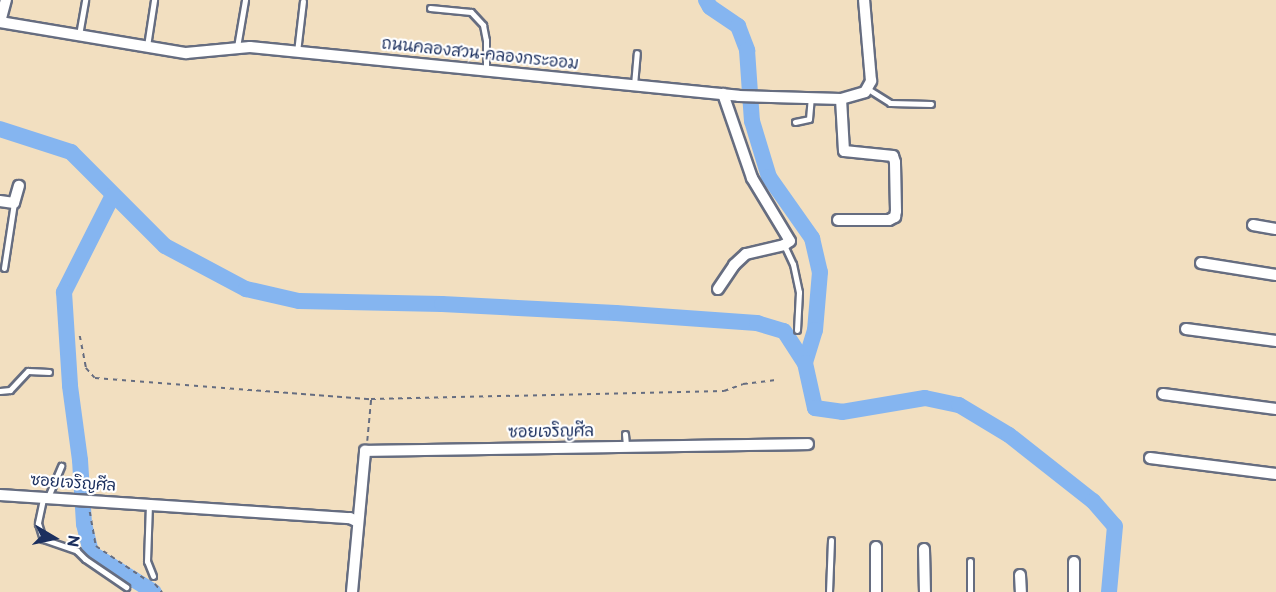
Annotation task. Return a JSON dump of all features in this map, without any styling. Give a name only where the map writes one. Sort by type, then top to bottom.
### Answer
[{"type":"street","points":[[0,22],[6,0]]},
{"type":"street","points":[[864,0],[870,67],[868,89]]},
{"type":"street","name":"ถนนคลองสวน-คลองกระออม","points":[[0,22],[186,52],[237,47],[739,96],[841,99],[853,98],[868,89]]},
{"type":"street","points":[[718,290],[734,265],[746,254],[784,246],[789,243],[790,238],[752,178],[723,94]]},
{"type":"street","points":[[838,220],[889,220],[895,217],[896,211],[895,162],[892,156],[844,150],[841,99]]},
{"type":"street","points":[[0,201],[14,203],[19,186]]},
{"type":"street","points":[[1254,225],[1276,229]]},
{"type":"street","points":[[1202,263],[1276,275]]},
{"type":"street","points":[[1186,329],[1276,342]]},
{"type":"street","points":[[1163,394],[1276,409]]},
{"type":"street","name":"ซอยเจริญศีล","points":[[365,451],[808,444]]},
{"type":"street","points":[[352,592],[365,451]]},
{"type":"street","points":[[1150,458],[1276,474]]},
{"type":"street","name":"ซอยเจริญศีล","points":[[0,495],[350,518],[358,522]]},
{"type":"street","points":[[876,547],[876,592]]},
{"type":"street","points":[[924,549],[925,592]]},
{"type":"street","points":[[1074,562],[1074,592]]},
{"type":"street","points":[[1020,575],[1021,592]]},
{"type":"lane","points":[[79,35],[85,0]]},
{"type":"lane","points":[[147,46],[154,0]]},
{"type":"lane","points":[[237,47],[245,0]]},
{"type":"lane","points":[[297,52],[303,1]]},
{"type":"lane","points":[[430,8],[471,12],[483,25],[486,40],[486,71]]},
{"type":"lane","points":[[634,85],[636,53]]},
{"type":"lane","points":[[868,89],[890,103],[932,104]]},
{"type":"lane","points":[[795,122],[809,119],[811,98]]},
{"type":"lane","points":[[4,268],[14,203]]},
{"type":"lane","points":[[784,246],[793,264],[799,292],[797,330]]},
{"type":"lane","points":[[0,391],[10,390],[28,371],[49,372]]},
{"type":"lane","points":[[626,434],[626,446]]},
{"type":"lane","points":[[61,466],[46,497],[38,523],[39,534],[43,539],[77,551],[126,587]]},
{"type":"lane","points":[[149,504],[147,561],[153,576]]},
{"type":"lane","points":[[829,592],[831,540]]},
{"type":"lane","points":[[970,561],[970,592]]},
{"type":"path","points":[[80,336],[86,368],[90,374],[107,381],[371,399],[724,391],[743,384],[776,380]]},
{"type":"path","points":[[365,451],[371,399]]},
{"type":"path","points":[[86,500],[96,546],[145,579]]},
{"type":"path","points":[[154,584],[162,592]]},
{"type":"waterway","points":[[706,0],[710,7],[738,26],[747,50],[752,121],[769,177],[812,238],[820,272],[815,330],[805,363]]},
{"type":"waterway","points":[[0,129],[71,152],[165,246],[246,289],[299,301],[442,304],[616,313],[757,323],[784,331],[805,363],[815,408],[842,412],[925,398],[959,405],[1009,435],[1093,501],[1115,526],[1109,592]]},
{"type":"waterway","points":[[113,195],[64,292],[70,386],[80,460],[84,524],[91,553],[154,592]]}]
